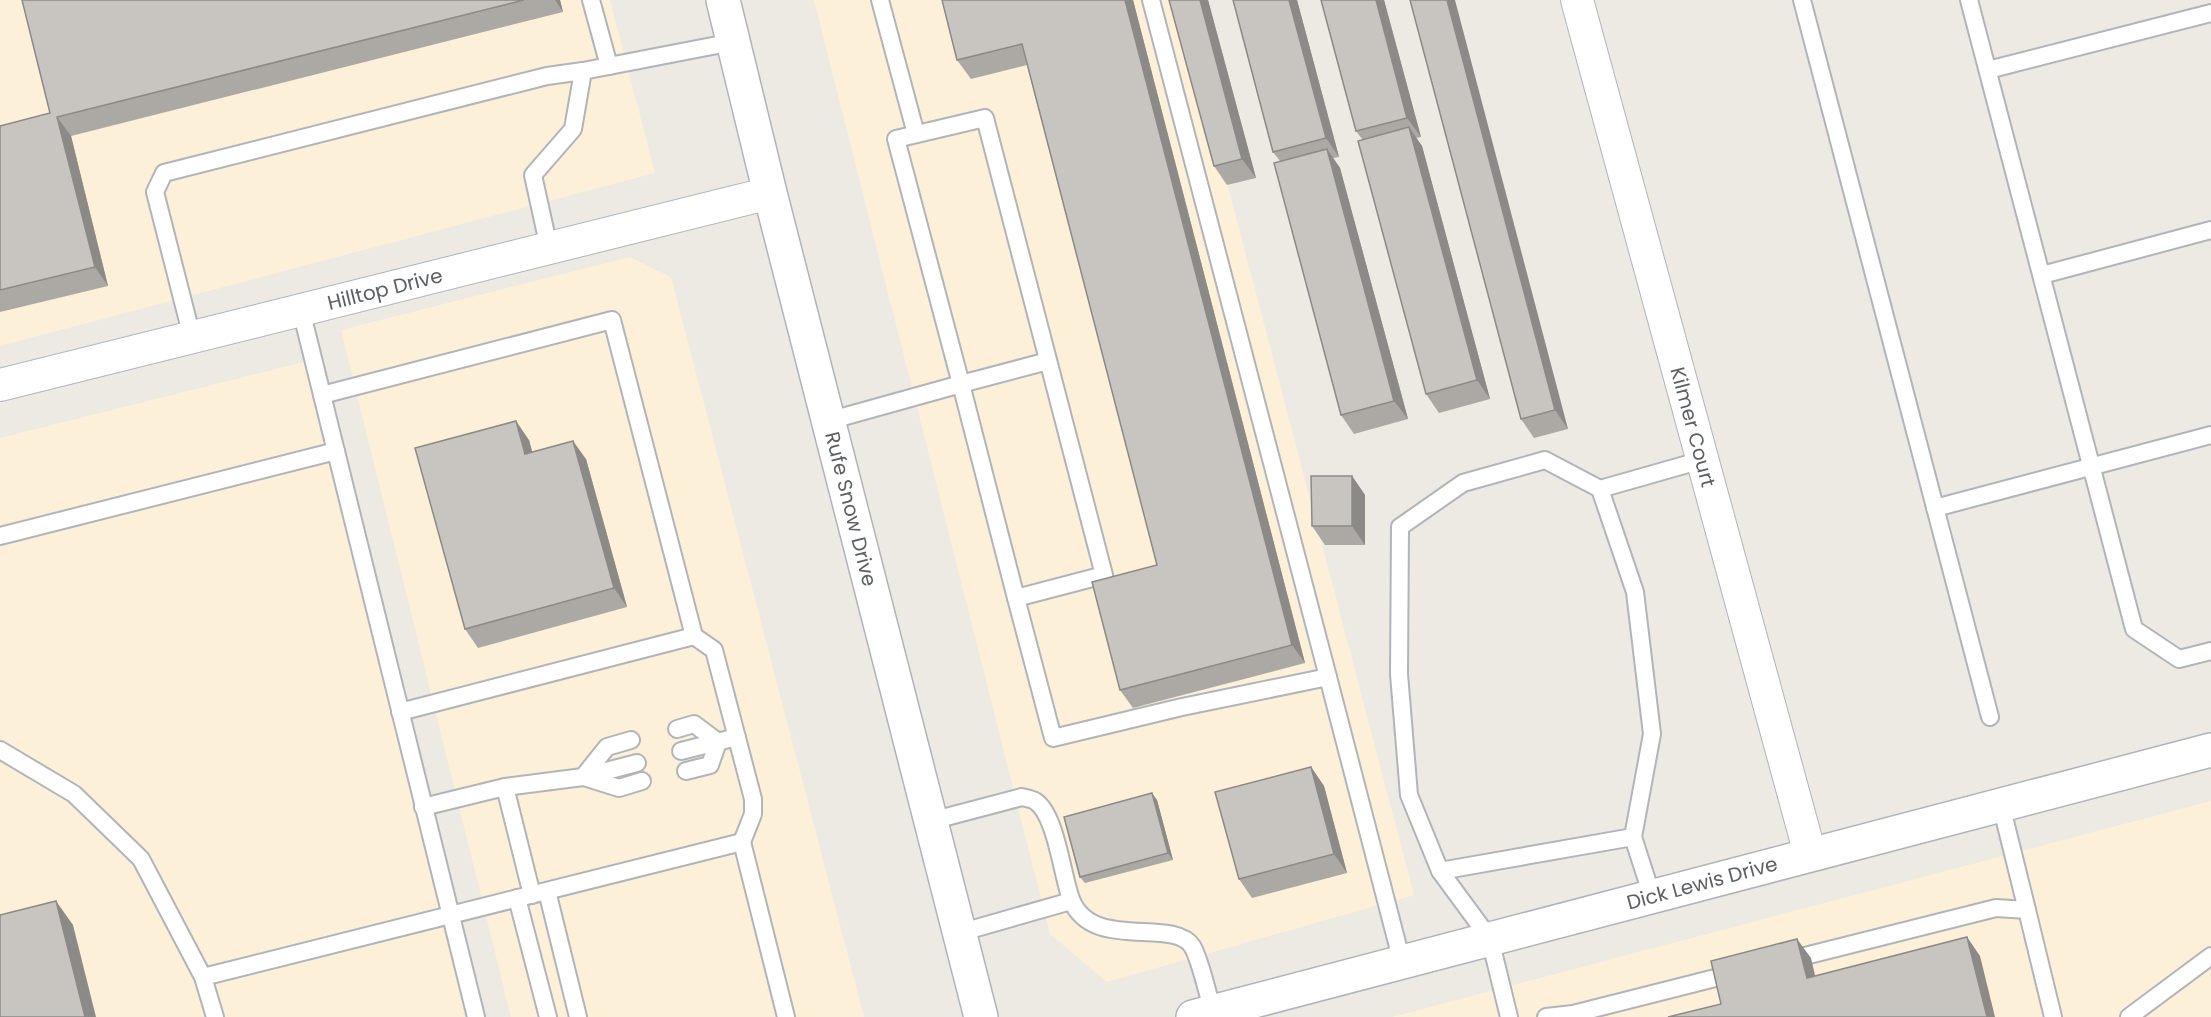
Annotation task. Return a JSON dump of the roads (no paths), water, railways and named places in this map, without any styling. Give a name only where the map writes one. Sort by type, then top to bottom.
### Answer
[{"type":"main road","name":"Rufe Snow Drive","points":[[723,0],[770,193],[981,1017]]},
{"type":"main road","name":"Dick Lewis Drive","points":[[1203,1014],[2211,750]]},
{"type":"street","name":"Kilmer Court","points":[[1577,0],[1810,854]]},
{"type":"street","name":"Hilltop Drive","points":[[0,384],[770,193]]},
{"type":"lane","points":[[591,0],[609,66]]},
{"type":"lane","points":[[880,0],[916,134]]},
{"type":"lane","points":[[1151,0],[1402,962]]},
{"type":"lane","points":[[1802,0],[1990,717]]},
{"type":"lane","points":[[1969,0],[2134,629],[2179,659],[2211,651]]},
{"type":"lane","points":[[1988,70],[2211,14]]},
{"type":"lane","points":[[192,337],[155,192],[164,173],[547,76],[733,42]]},
{"type":"lane","points":[[549,249],[533,175],[573,129],[583,71]]},
{"type":"lane","points":[[1016,598],[1104,575],[985,118],[896,139],[961,384],[1016,598],[1053,738],[1182,707],[1328,677]]},
{"type":"lane","points":[[2042,275],[2211,230]]},
{"type":"lane","points":[[302,310],[476,1017]]},
{"type":"lane","points":[[322,395],[612,320],[694,636],[714,650],[753,799],[753,814],[742,842],[786,1017]]},
{"type":"lane","points":[[828,421],[1048,361]]},
{"type":"lane","points":[[1935,508],[2211,435]]},
{"type":"lane","points":[[0,536],[336,451]]},
{"type":"lane","points":[[1509,1017],[1490,939],[1440,871],[1409,795],[1399,674],[1400,527],[1463,483],[1545,460],[1600,489],[1635,592],[1652,734],[1633,837],[1652,896]]},
{"type":"lane","points":[[1600,489],[1702,460]]},
{"type":"lane","points":[[400,712],[694,636]]},
{"type":"lane","points":[[677,729],[694,724],[718,742]]},
{"type":"lane","points":[[681,751],[737,737]]},
{"type":"lane","points":[[583,777],[607,747],[631,740]]},
{"type":"lane","points":[[686,771],[710,765],[718,742]]},
{"type":"lane","points":[[0,750],[74,794],[141,860],[203,977],[215,1017]]},
{"type":"lane","points":[[423,807],[505,787],[583,777],[637,763]]},
{"type":"lane","points":[[583,777],[619,788],[642,782]]},
{"type":"lane","points":[[505,787],[532,894],[578,1017]]},
{"type":"lane","points":[[931,821],[1022,797],[1035,801],[1048,816],[1071,901],[1082,916],[1101,927],[1136,933],[1170,934],[1180,936],[1192,945],[1203,1014]]},
{"type":"lane","points":[[2001,805],[2053,1017]]},
{"type":"lane","points":[[1440,871],[1633,837]]},
{"type":"lane","points":[[203,977],[742,842]]},
{"type":"lane","points":[[532,894],[548,1017]]},
{"type":"lane","points":[[959,933],[1071,901]]},
{"type":"lane","points":[[1779,962],[1996,908],[2027,910]]},
{"type":"lane","points":[[2129,1017],[2211,956]]},
{"type":"lane","points":[[1546,1017],[1573,1014],[1756,968]]}]
